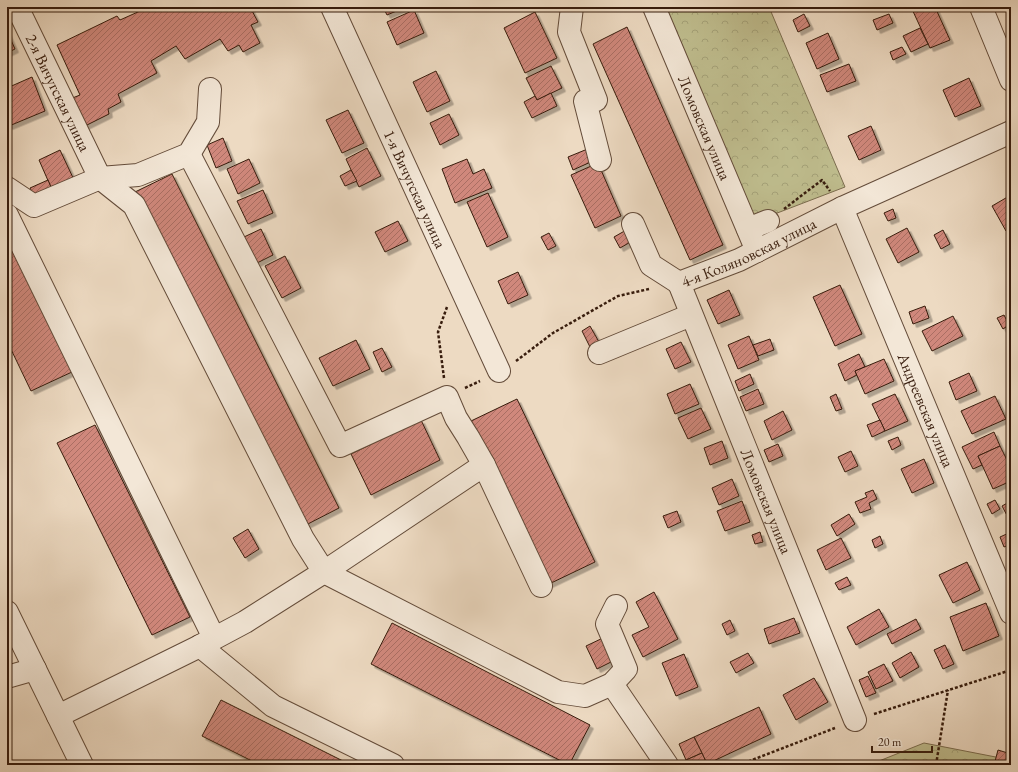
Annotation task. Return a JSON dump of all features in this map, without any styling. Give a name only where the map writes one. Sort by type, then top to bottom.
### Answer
[{"type":"street","name":"2-я Вичугская улица","points":[[17,7],[100,178]]},
{"type":"street","name":"1-я Вичугская улица","points":[[332,7],[499,371]]},
{"type":"street","points":[[572,7],[568,32],[596,100],[585,101],[600,160]]},
{"type":"street","points":[[981,7],[1011,80]]},
{"type":"street","name":"Ломовская улица","points":[[657,8],[757,251]]},
{"type":"street","points":[[7,188],[34,206],[100,178],[138,176],[189,154],[208,122],[210,88]]},
{"type":"street","name":"4-я Коляновская улица","points":[[679,283],[739,260],[842,208],[1011,132]]},
{"type":"street","points":[[189,154],[340,446],[447,397],[456,418],[484,464],[541,586]]},
{"type":"street","points":[[100,178],[134,205],[303,539],[324,572],[558,692],[585,696],[612,684],[626,669],[607,624],[616,606]]},
{"type":"street","name":"Андреевская улица","points":[[842,208],[1011,613]]},
{"type":"street","points":[[7,215],[207,642],[273,706],[393,765]]},
{"type":"street","points":[[748,229],[768,221]]},
{"type":"street","points":[[633,224],[652,265],[679,283]]},
{"type":"street","name":"Ломовская улица","points":[[679,283],[856,720]]},
{"type":"street","points":[[600,353],[692,314]]},
{"type":"street","points":[[58,716],[245,622],[324,572],[484,464]]},
{"type":"street","points":[[7,612],[82,765]]},
{"type":"street","points":[[7,677],[35,669]]},
{"type":"street","points":[[612,684],[667,765]]},
{"type":"path","points":[[447,397],[438,332],[457,278]]},
{"type":"path","name":"4-я Коляновская улица","points":[[447,397],[512,365],[553,333],[618,296],[679,283]]},
{"type":"path","points":[[936,765],[948,690]]},
{"type":"green space","points":[[660,7],[769,7],[845,187],[746,225]]},
{"type":"green space","points":[[924,743],[1011,760],[1011,765],[869,765]]},
{"type":"building","points":[[149,7],[250,7],[258,22],[251,25],[260,43],[243,52],[239,45],[228,51],[220,39],[185,59],[176,46],[151,61],[157,73],[118,94],[121,102],[108,109],[109,114],[83,127],[70,99],[80,95],[57,45],[117,16],[120,20]]},
{"type":"building","points":[[383,7],[406,7],[387,15]]},
{"type":"building","points":[[911,7],[935,7],[950,40],[930,48]]},
{"type":"building","points":[[414,10],[424,33],[397,45],[387,22]]},
{"type":"building","points":[[535,12],[557,58],[525,73],[504,28]]},
{"type":"building","points":[[804,14],[810,26],[798,32],[793,20]]},
{"type":"building","points":[[889,14],[893,23],[877,30],[873,20]]},
{"type":"building","points":[[627,27],[723,245],[690,260],[593,44]]},
{"type":"building","points":[[920,28],[928,44],[911,52],[903,36]]},
{"type":"building","points":[[7,31],[15,49],[7,53]]},
{"type":"building","points":[[828,33],[839,59],[817,69],[806,43]]},
{"type":"building","points":[[902,47],[906,54],[893,60],[890,52]]},
{"type":"building","points":[[849,64],[856,81],[827,92],[820,75]]},
{"type":"building","points":[[551,66],[562,88],[537,100],[526,78]]},
{"type":"building","points":[[436,71],[450,101],[427,112],[413,82]]},
{"type":"building","points":[[32,77],[45,111],[9,126],[7,122],[7,88]]},
{"type":"building","points":[[969,78],[981,106],[955,117],[943,90]]},
{"type":"building","points":[[551,93],[557,106],[532,118],[524,102],[535,96],[537,100]]},
{"type":"building","points":[[348,110],[364,143],[342,153],[326,120]]},
{"type":"building","points":[[449,114],[459,135],[440,145],[430,123]]},
{"type":"building","points":[[871,126],[881,150],[859,160],[848,136]]},
{"type":"building","points":[[223,138],[232,161],[216,168],[207,145]]},
{"type":"building","points":[[367,148],[381,176],[359,187],[346,159]]},
{"type":"building","points":[[590,148],[595,160],[573,170],[568,157]]},
{"type":"building","points":[[60,150],[75,182],[53,192],[39,160]]},
{"type":"building","points":[[249,159],[260,183],[238,194],[227,169]]},
{"type":"building","points":[[467,159],[473,174],[484,169],[492,188],[455,203],[442,169]]},
{"type":"building","points":[[598,163],[621,216],[595,228],[571,175]]},
{"type":"building","points":[[351,170],[357,181],[345,186],[340,176]]},
{"type":"building","points":[[172,174],[339,508],[302,527],[135,192]]},
{"type":"building","points":[[48,180],[53,192],[36,200],[30,188]]},
{"type":"building","points":[[263,190],[273,213],[248,224],[237,201]]},
{"type":"building","points":[[488,193],[508,237],[487,247],[467,202]]},
{"type":"building","points":[[1011,195],[1011,228],[1006,231],[992,206]]},
{"type":"building","points":[[893,209],[896,218],[888,221],[884,213]]},
{"type":"building","points":[[398,221],[408,241],[385,252],[375,232]]},
{"type":"building","points":[[907,228],[919,252],[898,263],[886,239]]},
{"type":"building","points":[[261,229],[273,255],[257,263],[244,237]]},
{"type":"building","points":[[628,229],[634,240],[620,248],[614,237]]},
{"type":"building","points":[[943,230],[950,244],[941,249],[934,235]]},
{"type":"building","points":[[549,233],[556,246],[548,250],[541,237]]},
{"type":"building","points":[[7,235],[72,372],[31,391],[7,341]]},
{"type":"building","points":[[285,256],[301,288],[282,298],[265,266]]},
{"type":"building","points":[[518,272],[528,295],[508,304],[498,281]]},
{"type":"building","points":[[840,285],[862,334],[835,346],[813,297]]},
{"type":"building","points":[[729,290],[740,315],[718,324],[707,300]]},
{"type":"building","points":[[925,306],[929,318],[913,324],[909,312]]},
{"type":"building","points":[[1004,315],[1009,325],[1003,329],[997,318]]},
{"type":"building","points":[[953,316],[963,336],[932,351],[922,331]]},
{"type":"building","points":[[590,326],[599,342],[590,347],[582,331]]},
{"type":"building","points":[[749,336],[759,360],[738,369],[728,345]]},
{"type":"building","points":[[770,339],[774,350],[758,356],[753,345]]},
{"type":"building","points":[[356,340],[370,369],[333,386],[319,358]]},
{"type":"building","points":[[681,342],[691,362],[675,369],[666,349]]},
{"type":"building","points":[[382,348],[392,367],[382,372],[373,352]]},
{"type":"building","points":[[859,354],[865,367],[855,371],[857,375],[845,381],[838,364]]},
{"type":"building","points":[[884,359],[894,381],[865,394],[855,371]]},
{"type":"building","points":[[969,373],[977,391],[956,400],[949,382]]},
{"type":"building","points":[[750,374],[754,384],[739,391],[735,381]]},
{"type":"building","points":[[690,384],[699,404],[675,414],[667,394]]},
{"type":"building","points":[[758,389],[764,404],[746,411],[740,397]]},
{"type":"building","points":[[836,394],[842,409],[836,411],[830,397]]},
{"type":"building","points":[[895,394],[908,421],[885,431],[872,404]]},
{"type":"building","points":[[995,396],[1006,419],[972,434],[961,411]]},
{"type":"building","points":[[517,399],[595,562],[549,584],[471,421]]},
{"type":"building","points":[[701,408],[711,429],[688,439],[678,418]]},
{"type":"building","points":[[783,411],[792,430],[772,440],[764,421]]},
{"type":"building","points":[[421,420],[440,460],[371,495],[351,454]]},
{"type":"building","points":[[880,420],[885,431],[872,437],[867,425]]},
{"type":"building","points":[[95,425],[190,617],[152,635],[57,443]]},
{"type":"building","points":[[994,432],[1000,446],[978,456],[982,465],[973,469],[962,447]]},
{"type":"building","points":[[898,437],[901,445],[892,450],[888,441]]},
{"type":"building","points":[[722,441],[728,458],[710,465],[704,448]]},
{"type":"building","points":[[778,444],[783,456],[769,462],[764,450]]},
{"type":"building","points":[[1000,446],[1011,468],[1011,481],[993,489],[978,456]]},
{"type":"building","points":[[851,451],[858,466],[845,472],[838,457]]},
{"type":"building","points":[[924,459],[934,483],[912,493],[901,469]]},
{"type":"building","points":[[732,479],[739,496],[719,505],[712,488]]},
{"type":"building","points":[[873,490],[877,499],[869,503],[871,509],[860,513],[855,502],[867,497],[865,493]]},
{"type":"building","points":[[995,500],[1000,509],[992,514],[987,504]]},
{"type":"building","points":[[742,501],[750,522],[725,531],[717,511]]},
{"type":"building","points":[[1011,501],[1011,523],[1002,506]]},
{"type":"building","points":[[677,511],[681,522],[668,528],[663,516]]},
{"type":"building","points":[[849,514],[855,524],[837,536],[831,525]]},
{"type":"building","points":[[248,529],[259,549],[245,558],[233,538]]},
{"type":"building","points":[[760,532],[763,542],[755,544],[752,535]]},
{"type":"building","points":[[1011,532],[1011,544],[1004,547],[1000,537]]},
{"type":"building","points":[[880,536],[883,544],[875,548],[872,540]]},
{"type":"building","points":[[841,538],[851,558],[826,570],[817,550]]},
{"type":"building","points":[[967,562],[980,590],[953,603],[939,575]]},
{"type":"building","points":[[847,577],[851,585],[839,590],[835,583]]},
{"type":"building","points":[[654,592],[678,639],[643,657],[632,635],[649,627],[636,602]]},
{"type":"building","points":[[986,603],[999,636],[963,651],[950,617]]},
{"type":"building","points":[[879,609],[889,627],[856,645],[847,627]]},
{"type":"building","points":[[794,618],[800,633],[769,644],[764,629]]},
{"type":"building","points":[[916,619],[921,629],[892,644],[887,634]]},
{"type":"building","points":[[730,620],[735,631],[727,635],[722,624]]},
{"type":"building","points":[[392,623],[590,725],[569,765],[371,664]]},
{"type":"building","points":[[605,637],[615,660],[597,669],[586,646]]},
{"type":"building","points":[[945,645],[954,664],[943,669],[934,650]]},
{"type":"building","points":[[911,652],[919,667],[900,678],[892,663]]},
{"type":"building","points":[[748,653],[754,663],[736,673],[730,662]]},
{"type":"building","points":[[684,654],[698,687],[676,696],[662,663]]},
{"type":"building","points":[[884,664],[893,681],[876,689],[868,672]]},
{"type":"building","points":[[868,676],[876,693],[866,697],[859,680]]},
{"type":"building","points":[[814,678],[828,702],[796,720],[783,695]]},
{"type":"building","points":[[221,700],[351,765],[260,765],[202,736]]},
{"type":"building","points":[[759,707],[771,734],[707,764],[694,737]]},
{"type":"building","points":[[694,737],[702,753],[686,760],[679,744]]},
{"type":"building","points":[[998,750],[1011,754],[1011,765],[994,765]]},
{"type":"building","points":[[702,753],[707,764],[688,765],[686,760]]}]
